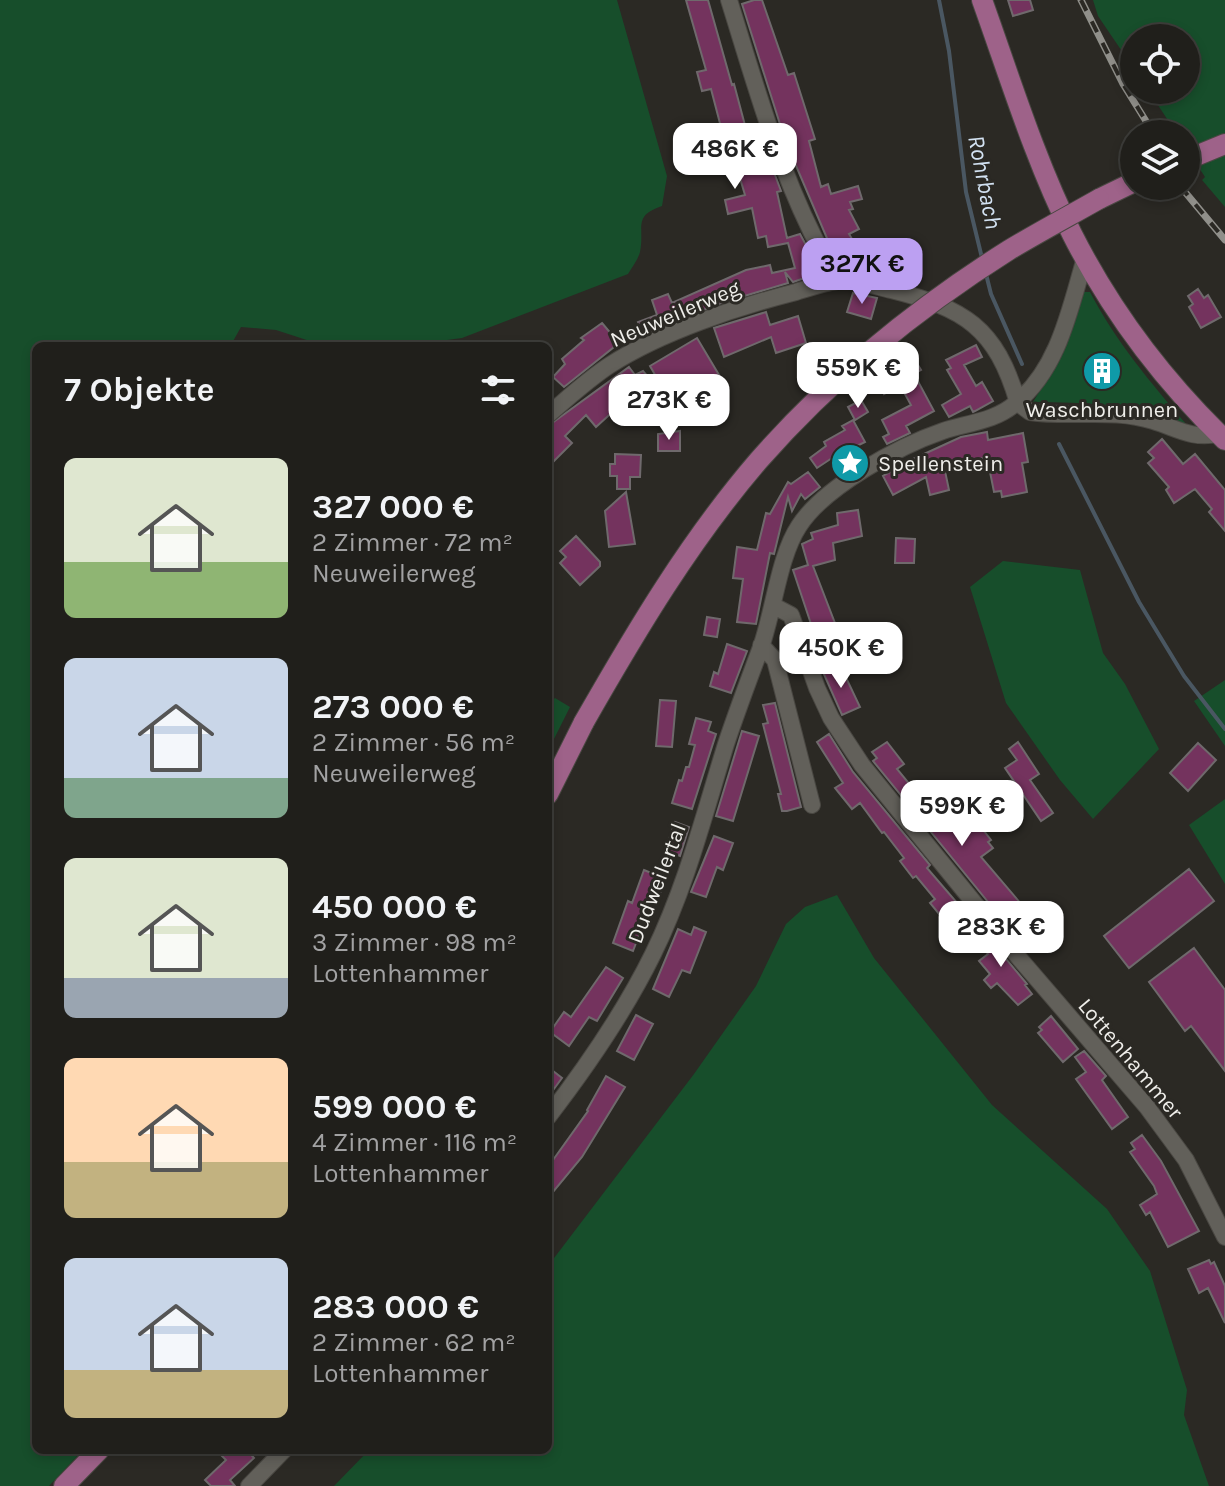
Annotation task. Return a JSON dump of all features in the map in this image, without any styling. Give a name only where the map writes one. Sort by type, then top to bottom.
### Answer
[{"type":"main road","points":[[982,0],[1041,163],[1085,258],[1144,350],[1222,437]]},
{"type":"main road","points":[[552,786],[584,722],[668,581],[713,517],[759,460],[870,352],[940,297],[1009,251],[1120,189]]},
{"type":"main road","points":[[64,1486],[95,1454]]},
{"type":"street","points":[[729,0],[786,176],[807,225],[838,281]]},
{"type":"street","points":[[1085,258],[1066,326],[1049,361],[1018,403],[1030,412],[1123,415],[1153,420],[1192,436],[1222,437]]},
{"type":"street","name":"Neuweilerweg","points":[[552,412],[591,379],[643,347],[741,307],[838,281],[912,295],[963,315],[986,335],[997,352],[1012,382],[1018,403]]},
{"type":"street","name":"Dudweilertal","points":[[552,1112],[613,1026],[654,953],[692,859],[739,704],[774,606],[789,546],[808,513],[820,500],[914,442],[987,419],[1018,403]]},
{"type":"street","name":"Lottenhammer","points":[[774,606],[791,615],[831,718],[862,765],[1019,958],[1147,1107],[1186,1160],[1225,1237]]},
{"type":"street","points":[[761,645],[775,660],[812,805]]},
{"type":"street","points":[[249,1486],[280,1454]]},
{"type":"green space","points":[[0,0],[617,0],[667,176],[662,206],[643,218],[640,252],[628,274],[462,338],[432,342],[313,342],[276,330],[241,327],[233,342],[32,342],[32,1454],[79,1454],[49,1486],[0,1486]]},
{"type":"green space","points":[[1093,0],[1225,0],[1225,207],[1202,180],[1205,177],[1200,169],[1200,120],[1168,120],[1157,104],[1200,104],[1200,24],[1120,24],[1120,48],[1098,16]]},
{"type":"green space","name":"Waschbrunnen","points":[[1084,292],[1090,292],[1123,345],[1187,425],[1185,427],[1130,408],[1033,402],[1063,349]]},
{"type":"green space","points":[[1003,561],[1080,570],[1103,653],[1125,684],[1159,749],[1093,819],[1060,780],[1006,703],[970,587]]},
{"type":"green space","points":[[1225,680],[1225,746],[1194,701]]},
{"type":"green space","points":[[555,698],[570,707],[552,743],[552,701]]},
{"type":"green space","points":[[1225,799],[1225,884],[1189,825]]},
{"type":"green space","points":[[837,895],[874,958],[992,1105],[1107,1209],[1150,1271],[1187,1390],[1184,1415],[1209,1486],[334,1486],[365,1454],[552,1454],[552,1261],[694,1074],[756,986],[786,924],[805,907]]},
{"type":"building","points":[[686,0],[708,0],[755,163],[769,159],[781,191],[777,192],[787,238],[800,234],[813,258],[816,274],[793,282],[785,272],[788,283],[721,303],[643,334],[638,322],[657,315],[652,300],[668,294],[672,303],[746,270],[770,265],[772,273],[795,268],[788,243],[768,247],[766,236],[758,238],[752,208],[728,214],[725,200],[745,195],[736,165],[724,168],[722,157],[733,154],[727,130],[722,131],[711,89],[702,91],[697,72],[706,70]]},
{"type":"building","points":[[762,0],[788,75],[794,73],[815,139],[809,141],[821,187],[828,184],[831,194],[858,186],[862,199],[850,202],[853,209],[849,210],[859,229],[849,234],[864,259],[850,268],[845,268],[829,243],[785,140],[742,4]]},
{"type":"building","points":[[1008,0],[1030,0],[1033,10],[1013,16]]},
{"type":"building","points":[[1198,289],[1204,298],[1208,295],[1221,317],[1201,328],[1189,307],[1193,304],[1188,296]]},
{"type":"building","points":[[853,293],[877,298],[871,319],[847,312]]},
{"type":"building","points":[[766,312],[770,325],[798,316],[806,343],[776,353],[771,337],[724,357],[714,328]]},
{"type":"building","points":[[602,323],[619,343],[564,387],[553,377],[565,364],[562,359],[584,340],[581,338]]},
{"type":"building","points":[[697,338],[725,385],[697,402],[700,406],[686,415],[667,381],[661,385],[650,366]]},
{"type":"building","points":[[976,345],[982,357],[964,365],[976,386],[982,382],[993,401],[973,412],[970,406],[949,417],[942,405],[961,394],[947,370],[951,368],[946,360]]},
{"type":"building","points":[[913,357],[921,370],[914,374],[934,411],[906,426],[910,433],[887,444],[883,437],[889,434],[882,420],[911,405],[900,385],[884,394],[878,382],[903,369]]},
{"type":"building","points":[[629,367],[635,375],[643,371],[650,379],[617,405],[596,427],[586,415],[565,436],[572,443],[552,463],[552,423]]},
{"type":"building","points":[[861,400],[868,412],[855,420],[848,407]]},
{"type":"building","points":[[853,420],[865,442],[817,468],[810,458],[826,446],[824,442],[845,430],[842,426]]},
{"type":"building","points":[[680,431],[680,451],[658,451],[658,434]]},
{"type":"building","points":[[987,432],[988,440],[1023,433],[1028,462],[1022,463],[1027,492],[1002,497],[1001,491],[994,492],[987,457],[966,462],[966,469],[945,471],[949,490],[930,495],[926,477],[893,495],[883,476],[961,437]]},
{"type":"building","points":[[1162,439],[1183,464],[1195,454],[1225,490],[1225,531],[1195,489],[1174,503],[1166,490],[1169,487],[1148,463],[1154,458],[1148,452]]},
{"type":"building","points":[[615,454],[641,455],[640,477],[630,477],[630,489],[617,489],[617,476],[610,476],[610,464],[615,464]]},
{"type":"building","points":[[808,472],[820,487],[805,499],[801,494],[792,511],[788,497],[774,554],[770,553],[756,624],[737,622],[743,579],[733,578],[737,547],[757,550],[766,513],[770,514],[788,482],[791,484]]},
{"type":"building","points":[[626,492],[635,544],[609,547],[605,511]]},
{"type":"building","points":[[858,510],[862,536],[833,543],[835,560],[813,566],[838,631],[816,639],[793,570],[808,565],[802,544],[813,539],[811,533],[838,525],[837,513]]},
{"type":"building","points":[[576,536],[600,562],[600,566],[580,585],[560,563],[566,557],[560,551]]},
{"type":"building","points":[[896,538],[915,539],[914,563],[895,563]]},
{"type":"building","points":[[707,617],[720,619],[717,637],[704,635]]},
{"type":"building","points":[[727,644],[747,651],[731,693],[710,686],[714,672],[718,674]]},
{"type":"building","points":[[834,667],[835,670],[841,667],[860,707],[842,715],[823,672]]},
{"type":"building","points":[[660,700],[676,701],[672,747],[656,746]]},
{"type":"building","points":[[775,703],[801,807],[787,811],[782,811],[778,794],[781,794],[763,724],[768,723],[763,705]]},
{"type":"building","points":[[696,718],[711,722],[708,731],[716,734],[692,809],[672,803],[679,780],[682,781],[686,767],[689,767],[695,745],[689,744]]},
{"type":"building","points":[[742,731],[759,736],[733,821],[716,816]]},
{"type":"building","points":[[829,734],[853,772],[971,919],[954,932],[930,903],[935,899],[900,861],[904,858],[884,832],[860,803],[852,809],[835,788],[843,783],[817,742]]},
{"type":"building","points":[[887,742],[904,764],[897,769],[938,819],[941,817],[949,821],[966,808],[991,840],[988,842],[993,848],[981,857],[1022,905],[1017,909],[1035,929],[1033,931],[1040,940],[1028,951],[873,761],[877,758],[872,752]]},
{"type":"building","points":[[1018,742],[1039,774],[1030,780],[1053,813],[1041,821],[1005,768],[1017,760],[1009,749]]},
{"type":"building","points":[[1198,743],[1216,760],[1188,791],[1170,773]]},
{"type":"building","points":[[675,822],[689,827],[680,856],[665,850]]},
{"type":"building","points":[[714,836],[733,843],[723,870],[717,867],[706,897],[691,892]]},
{"type":"building","points":[[1189,869],[1214,901],[1129,968],[1104,936]]},
{"type":"building","points":[[644,870],[666,879],[633,951],[613,943],[628,901],[632,903]]},
{"type":"building","points":[[976,923],[1027,984],[1032,994],[1018,1005],[997,983],[991,988],[984,980],[990,974],[979,961],[988,954],[969,929]]},
{"type":"building","points":[[694,927],[706,932],[690,973],[682,970],[669,997],[653,989],[678,929],[691,935]]},
{"type":"building","points":[[1194,948],[1225,990],[1225,1071],[1191,1026],[1185,1031],[1149,982]]},
{"type":"building","points":[[606,967],[623,978],[597,1021],[589,1017],[569,1046],[552,1033],[552,1029],[564,1012],[571,1017]]},
{"type":"building","points":[[636,1015],[653,1024],[634,1060],[617,1051]]},
{"type":"building","points":[[1051,1016],[1078,1049],[1063,1062],[1038,1033],[1042,1030],[1039,1027]]},
{"type":"building","points":[[1084,1051],[1106,1076],[1102,1080],[1128,1117],[1112,1129],[1076,1079],[1086,1072],[1075,1057]]},
{"type":"building","points":[[552,1070],[562,1078],[552,1092]]},
{"type":"building","points":[[606,1076],[625,1087],[582,1157],[552,1193],[552,1161]]},
{"type":"building","points":[[1142,1135],[1161,1161],[1199,1231],[1168,1247],[1150,1212],[1146,1215],[1140,1205],[1157,1194],[1130,1152],[1135,1149],[1131,1143]]},
{"type":"building","points":[[1209,1260],[1211,1264],[1214,1262],[1225,1286],[1225,1323],[1208,1288],[1199,1293],[1188,1269]]},
{"type":"building","points":[[220,1454],[250,1454],[254,1458],[230,1480],[235,1486],[211,1486],[205,1480],[226,1460]]},
{"type":"waterway","name":"Rohrbach","points":[[939,0],[949,51],[966,192],[982,258]]},
{"type":"waterway","name":"Rohrbach","points":[[986,274],[991,294],[1022,364]]},
{"type":"waterway","name":"Rohrbach","points":[[1059,444],[1139,602],[1184,676],[1225,729]]},
{"type":"railway","points":[[1081,0],[1123,84],[1145,120]]},
{"type":"railway","points":[[1192,200],[1225,240]]},
{"type":"place","name":"Waschbrunnen","points":[[1102,371]]},
{"type":"place","name":"Spellenstein","points":[[850,463]]}]
